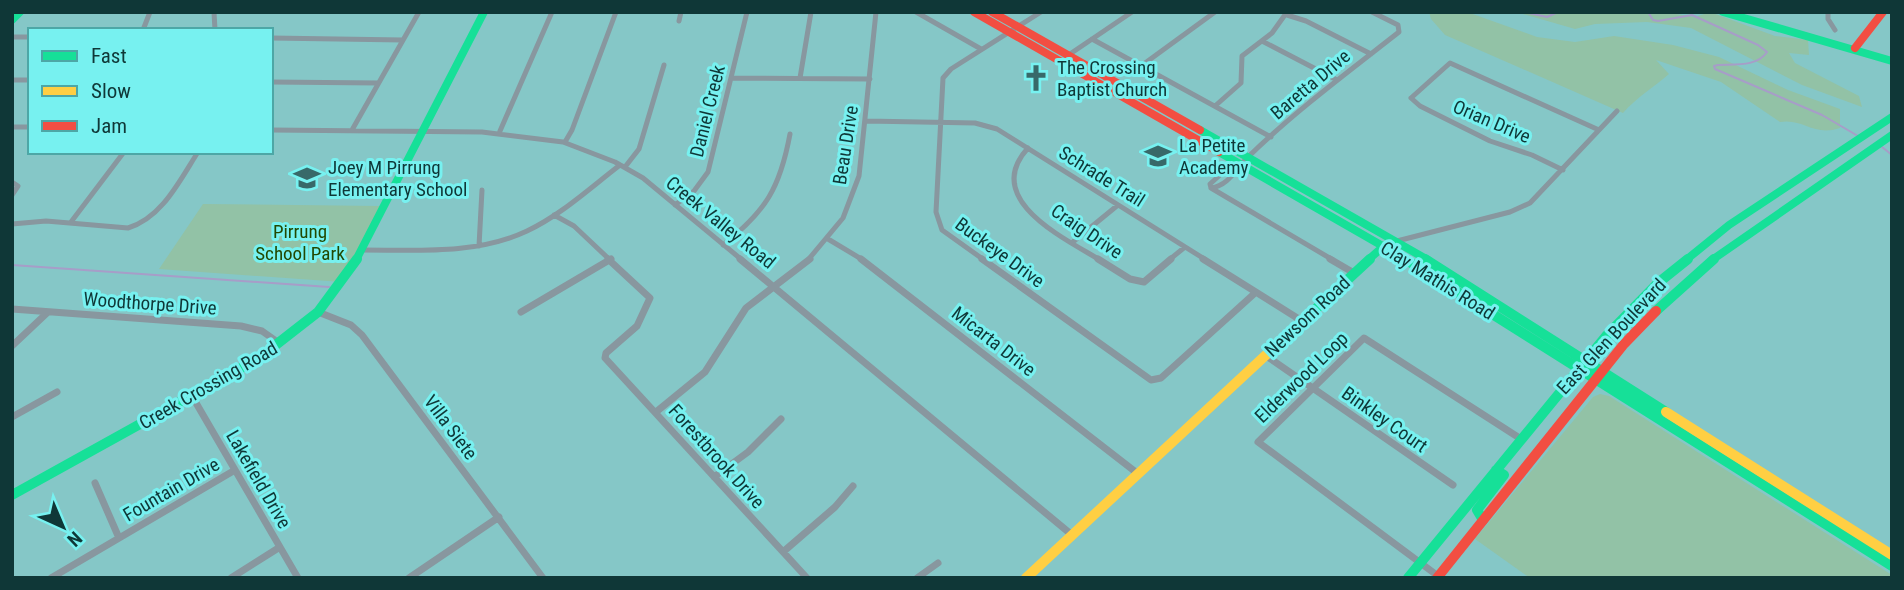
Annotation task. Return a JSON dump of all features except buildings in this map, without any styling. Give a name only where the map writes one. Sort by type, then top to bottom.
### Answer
[{"type":"main road","points":[[12,20],[20,12]]},
{"type":"main road","name":"Creek Crossing Road","points":[[14,490],[191,396],[281,344],[318,312],[346,279],[484,12]]},
{"type":"main road","name":"Clay Mathis Road","points":[[974,12],[1383,245],[1892,566]]},
{"type":"main road","name":"Clay Mathis Road","points":[[992,12],[1397,242],[1892,555]]},
{"type":"main road","points":[[1723,12],[1859,50],[1892,63]]},
{"type":"main road","points":[[1859,50],[1883,12]]},
{"type":"main road","name":"East Glen Boulevard","points":[[1408,578],[1578,369],[1658,283],[1729,225],[1892,117]]},
{"type":"main road","points":[[1179,129],[1188,122]]},
{"type":"main road","name":"East Glen Boulevard","points":[[1438,577],[1602,371],[1676,290],[1722,251],[1892,135]]},
{"type":"main road","points":[[1773,198],[1787,207]]},
{"type":"main road","points":[[1383,245],[1397,242]]},
{"type":"main road","name":"Newsom Road","points":[[1026,578],[1383,245]]},
{"type":"main road","points":[[1483,520],[1477,510],[1504,475],[1496,470]]},
{"type":"street","points":[[352,130],[419,12]]},
{"type":"street","points":[[500,131],[552,12]]},
{"type":"street","points":[[565,142],[572,130],[616,12]]},
{"type":"street","points":[[679,20],[681,12]]},
{"type":"street","name":"Daniel Creek","points":[[675,205],[698,187],[708,172],[747,12]]},
{"type":"street","points":[[800,78],[811,12]]},
{"type":"street","name":"Beau Drive","points":[[656,412],[705,372],[721,351],[741,313],[807,262],[843,218],[855,189],[866,121],[876,12]]},
{"type":"street","points":[[916,12],[981,49]]},
{"type":"street","name":"Buckeye Drive","points":[[1041,12],[981,49],[947,72],[943,78],[936,212],[942,230],[1151,380],[1161,378],[1255,293]]},
{"type":"street","points":[[1059,61],[1132,12]]},
{"type":"street","points":[[1141,66],[1215,12]]},
{"type":"street","name":"Baretta Drive","points":[[1240,164],[1231,165],[1210,184],[1211,188],[1219,187],[1229,179],[1249,156],[1337,80],[1399,32],[1399,28],[1372,12]]},
{"type":"street","points":[[1828,12],[1828,19],[1835,30]]},
{"type":"street","points":[[1215,106],[1237,89],[1242,77],[1242,56],[1262,41],[1287,14],[1371,54]]},
{"type":"street","points":[[273,38],[403,40]]},
{"type":"street","points":[[1092,40],[1271,138]]},
{"type":"street","points":[[1262,41],[1337,80]]},
{"type":"street","name":"Orian Drive","points":[[1563,170],[1475,133],[1420,106],[1411,98],[1450,63],[1599,130]]},
{"type":"street","points":[[362,250],[479,246],[519,234],[554,215],[623,166],[639,149],[664,65]]},
{"type":"street","points":[[731,79],[870,79]]},
{"type":"street","points":[[273,82],[378,83]]},
{"type":"street","points":[[1397,242],[1510,212],[1530,203],[1617,111]]},
{"type":"street","points":[[22,127],[28,120]]},
{"type":"street","name":"Schrade Trail","points":[[866,121],[987,125],[1028,148],[1302,321]]},
{"type":"street","points":[[1475,133],[1482,126]]},
{"type":"street","points":[[12,127],[28,127]]},
{"type":"street","name":"Creek Valley Road","points":[[273,130],[500,131],[565,142],[588,149],[623,166],[723,244],[1072,535]]},
{"type":"street","points":[[723,244],[754,219],[775,193],[784,171],[790,134]]},
{"type":"street","name":"Craig Drive","points":[[1028,148],[1017,160],[1014,169],[1018,200],[1033,214],[1130,279],[1141,283],[1185,247]]},
{"type":"street","points":[[72,222],[123,154]]},
{"type":"street","points":[[12,224],[72,222],[128,228],[145,223],[152,218],[197,154]]},
{"type":"street","points":[[1221,175],[1229,179]]},
{"type":"street","points":[[12,182],[18,186],[12,195]]},
{"type":"street","points":[[1211,188],[1354,273]]},
{"type":"street","points":[[479,246],[482,190]]},
{"type":"street","points":[[1074,241],[1118,205]]},
{"type":"street","points":[[521,312],[611,259],[575,226],[554,215]]},
{"type":"street","name":"Micarta Drive","points":[[828,239],[872,267],[1138,473]]},
{"type":"street","name":"Forestbrook Drive","points":[[611,259],[647,293],[650,301],[637,326],[604,356],[807,578]]},
{"type":"street","name":"Woodthorpe Drive","points":[[12,309],[241,326],[262,331],[281,344]]},
{"type":"street","points":[[12,346],[48,312]]},
{"type":"street","name":"Villa Siete","points":[[318,312],[351,326],[362,335],[543,578]]},
{"type":"street","name":"Elderwood Loop","points":[[1438,577],[1258,442],[1364,338],[1521,439]]},
{"type":"street","name":"Binkley Court","points":[[1265,355],[1453,485]]},
{"type":"street","points":[[12,416],[57,392]]},
{"type":"street","name":"Lakefield Drive","points":[[191,396],[298,578]]},
{"type":"street","points":[[714,477],[748,452],[781,419]]},
{"type":"street","name":"Fountain Drive","points":[[51,578],[235,470]]},
{"type":"street","points":[[95,483],[119,538]]},
{"type":"street","points":[[783,552],[835,507],[853,486]]},
{"type":"street","points":[[409,578],[499,517]]},
{"type":"street","points":[[231,578],[280,547]]},
{"type":"street","points":[[917,578],[938,563]]},
{"type":"green space","points":[[1429,12],[1467,12],[1537,37],[1575,42],[1614,36],[1673,45],[1719,57],[1788,90],[1840,109],[1840,128],[1823,130],[1788,121],[1780,122],[1721,82],[1656,60],[1669,74],[1623,113],[1445,35],[1431,19]]},
{"type":"green space","points":[[1516,12],[1664,12],[1695,17],[1710,12],[1775,36],[1808,40],[1809,55],[1789,53],[1795,63],[1859,96],[1862,107],[1802,85],[1691,28],[1647,22],[1595,24],[1575,29]]},
{"type":"green space","name":"Pirrung School Park","points":[[203,204],[381,206],[342,282],[159,269]]},
{"type":"green space","points":[[1600,394],[1609,396],[1892,575],[1892,578],[1530,578],[1475,539],[1593,397]]},
{"type":"waterway","points":[[1524,12],[1547,17],[1558,12]]},
{"type":"waterway","points":[[1648,12],[1653,20],[1658,21],[1692,15],[1758,45],[1767,52],[1758,60],[1745,64],[1718,65],[1714,66],[1715,69],[1822,115],[1858,136]]},
{"type":"waterway","points":[[1882,147],[1892,155]]},
{"type":"waterway","points":[[12,265],[329,287]]},
{"type":"traffic: fast","points":[[12,20],[20,12]]},
{"type":"traffic: fast","points":[[12,495],[259,358],[318,312],[352,268],[484,12]]},
{"type":"traffic: fast","points":[[1723,12],[1892,61]]},
{"type":"traffic: fast","points":[[1408,578],[1607,335],[1658,283],[1729,225],[1892,117]]},
{"type":"traffic: fast","points":[[1200,130],[1397,241],[1666,412]]},
{"type":"traffic: fast","points":[[1656,311],[1722,251],[1892,135]]},
{"type":"traffic: fast","points":[[1219,152],[1383,245],[1892,566]]},
{"type":"traffic: fast","points":[[1280,342],[1385,245]]},
{"type":"traffic: fast","points":[[1483,520],[1477,510],[1504,475],[1496,470]]},
{"type":"traffic: slow","points":[[1026,578],[1280,342]]},
{"type":"traffic: slow","points":[[1666,412],[1892,555]]},
{"type":"traffic: jam","points":[[974,12],[1219,152]]},
{"type":"traffic: jam","points":[[992,12],[1200,130]]},
{"type":"traffic: jam","points":[[1855,48],[1883,12]]},
{"type":"traffic: jam","points":[[1437,578],[1624,344],[1656,311]]},
{"type":"place","name":"The Crossing Baptist Church","points":[[1036,78]]},
{"type":"place","name":"La Petite Academy","points":[[1158,156]]},
{"type":"place","name":"Joey M Pirrung Elementary School","points":[[307,178]]}]
